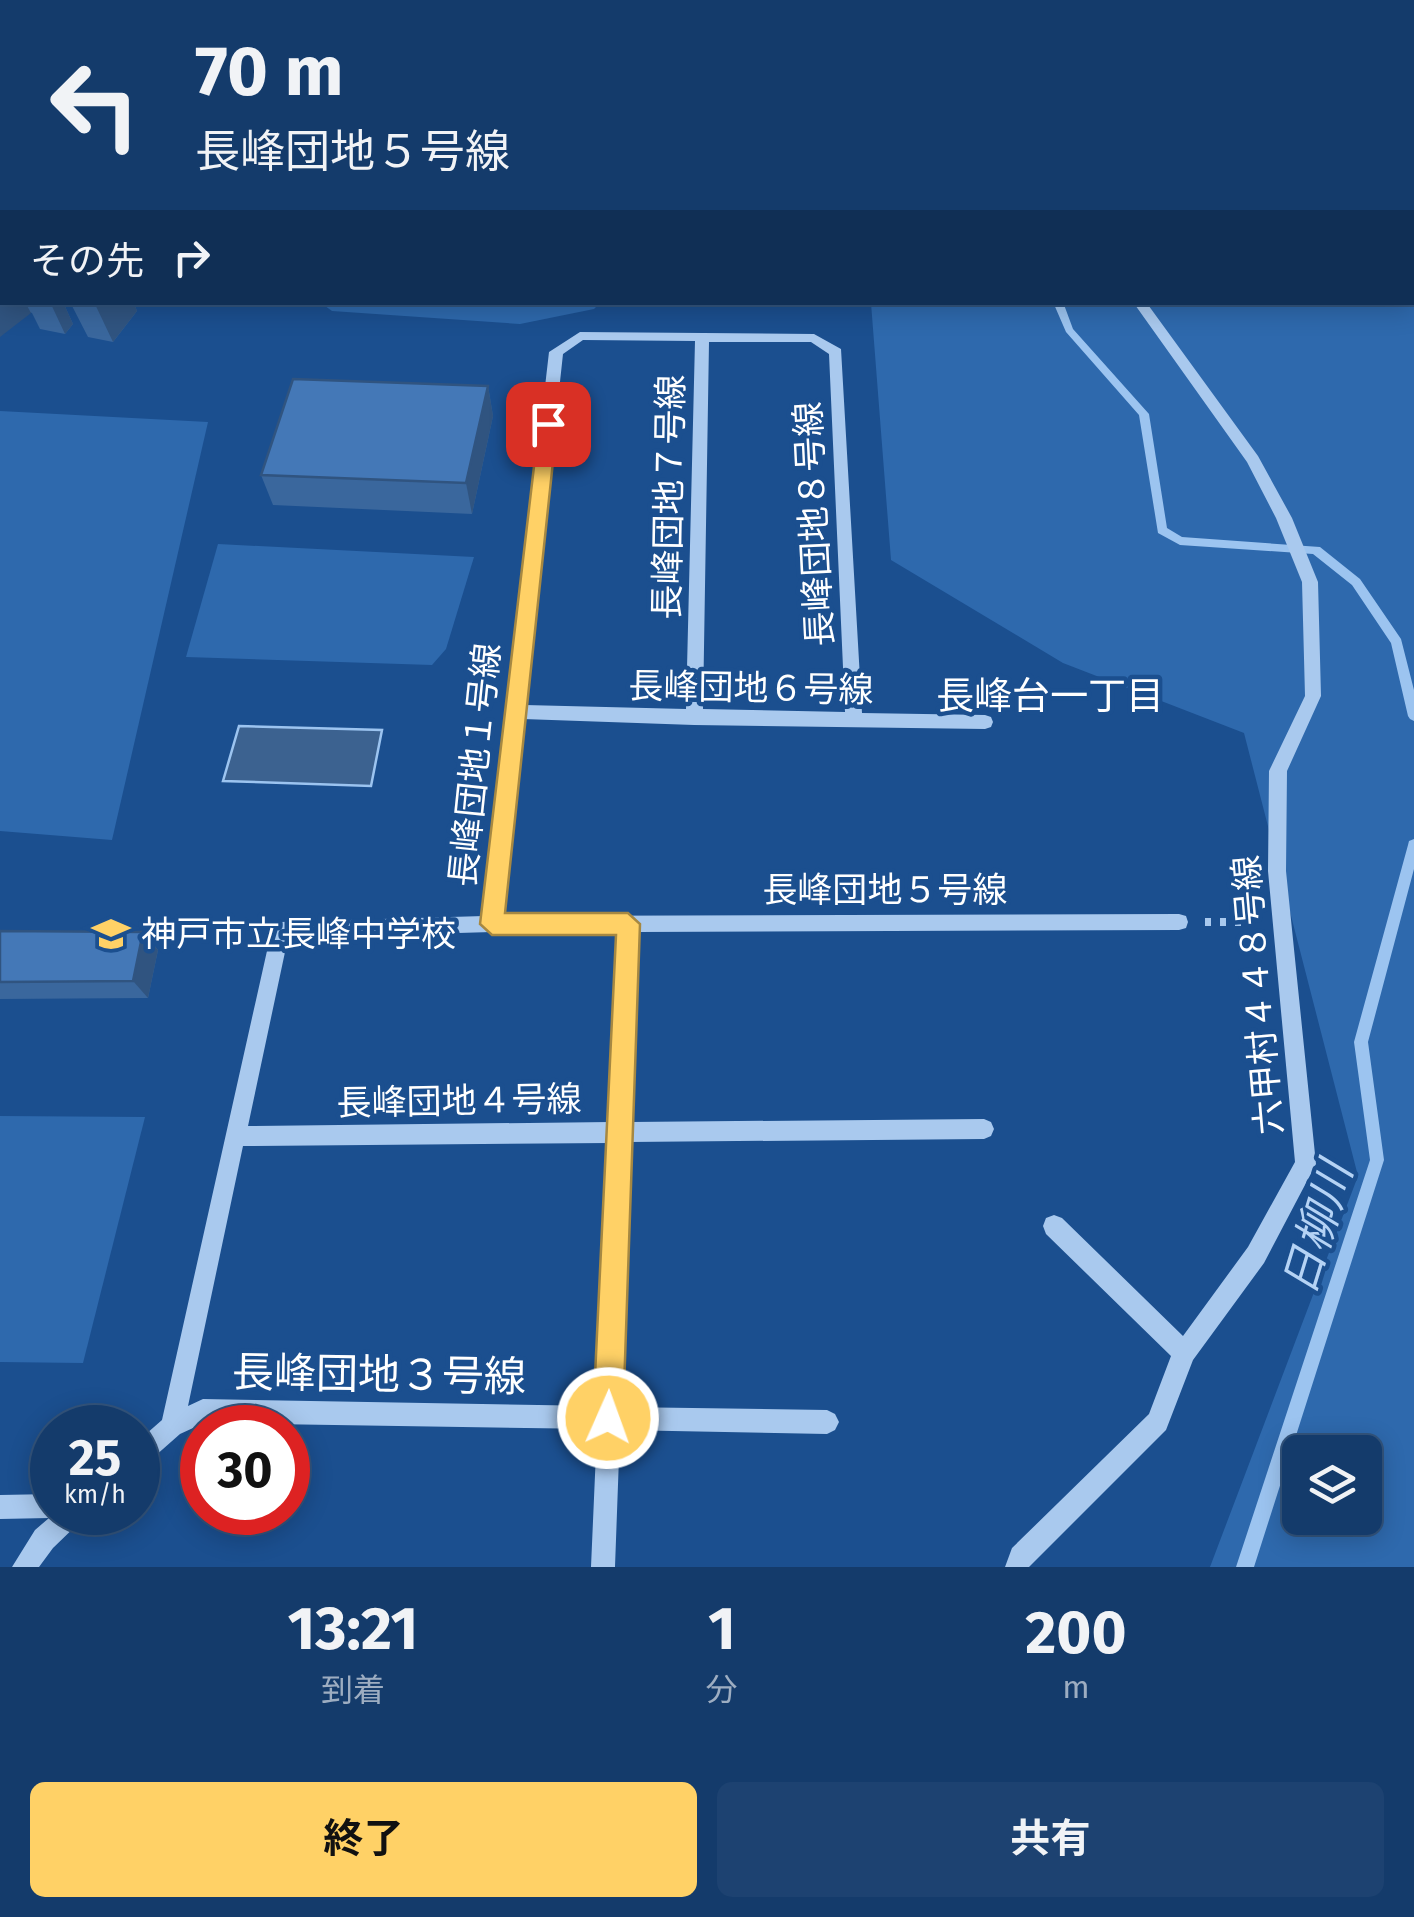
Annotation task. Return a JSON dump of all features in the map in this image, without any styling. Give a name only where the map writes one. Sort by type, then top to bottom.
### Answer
[{"type":"street","name":"六甲村４４８号線","points":[[1017,1567],[1021,1558],[1158,1422],[1184,1352],[1256,1254],[1306,1164],[1280,922],[1278,770],[1312,696],[1310,582],[1290,532],[1253,460],[1141,305]]},
{"type":"street","name":"長峰団地１号線","points":[[172,1426],[280,930],[492,924],[556,352],[580,336],[814,338]]},
{"type":"street","name":"長峰団地７号線","points":[[694,718],[702,337]]},
{"type":"street","name":"長峰団地８号線","points":[[814,338],[836,352],[854,720]]},
{"type":"street","name":"長峰団地６号線","points":[[516,712],[985,722]]},
{"type":"street","name":"長峰団地５号線","points":[[492,924],[1179,922]]},
{"type":"street","points":[[602,1567],[628,924]]},
{"type":"street","name":"長峰団地４号線","points":[[235,1136],[984,1129]]},
{"type":"street","points":[[1054,1226],[1184,1352]]},
{"type":"street","name":"長峰団地３号線","points":[[172,1426],[204,1411],[827,1422]]},
{"type":"street","points":[[160,1437],[172,1426]]},
{"type":"street","points":[[0,1507],[30,1506]]},
{"type":"street","points":[[24,1567],[48,1535]]},
{"type":"path","points":[[1179,922],[1280,922]]},
{"type":"shaded area","points":[[324,305],[598,305],[520,324],[332,311]]},
{"type":"shaded area","points":[[871,305],[1414,305],[1414,1567],[1210,1567],[1358,1176],[1244,733],[1063,663],[891,560]]},
{"type":"shaded area","points":[[0,411],[208,422],[112,840],[0,831]]},
{"type":"shaded area","points":[[218,544],[474,557],[446,649],[432,665],[186,657]]},
{"type":"shaded area","points":[[239,726],[382,730],[371,786],[223,781]]},
{"type":"shaded area","points":[[0,1116],[145,1117],[83,1363],[0,1362]]},
{"type":"building","points":[[293,379],[488,386],[466,483],[261,475]]},
{"type":"building","points":[[0,931],[143,932],[133,981],[0,982]]},
{"type":"waterway","name":"日柳川","points":[[1059,305],[1069,330],[1144,414],[1162,530],[1180,541],[1316,550],[1356,582],[1397,642],[1414,716]]},
{"type":"waterway","name":"日柳川","points":[[1245,1567],[1377,1160],[1361,1042],[1414,845]]},
{"type":"place","name":"神戸市立長峰中学校","points":[[111,934]]},
{"type":"district","name":"長峰台一丁目","points":[[1050,696]]},
{"type":"route","points":[[548,424],[492,924],[628,924],[608,1418]]}]
